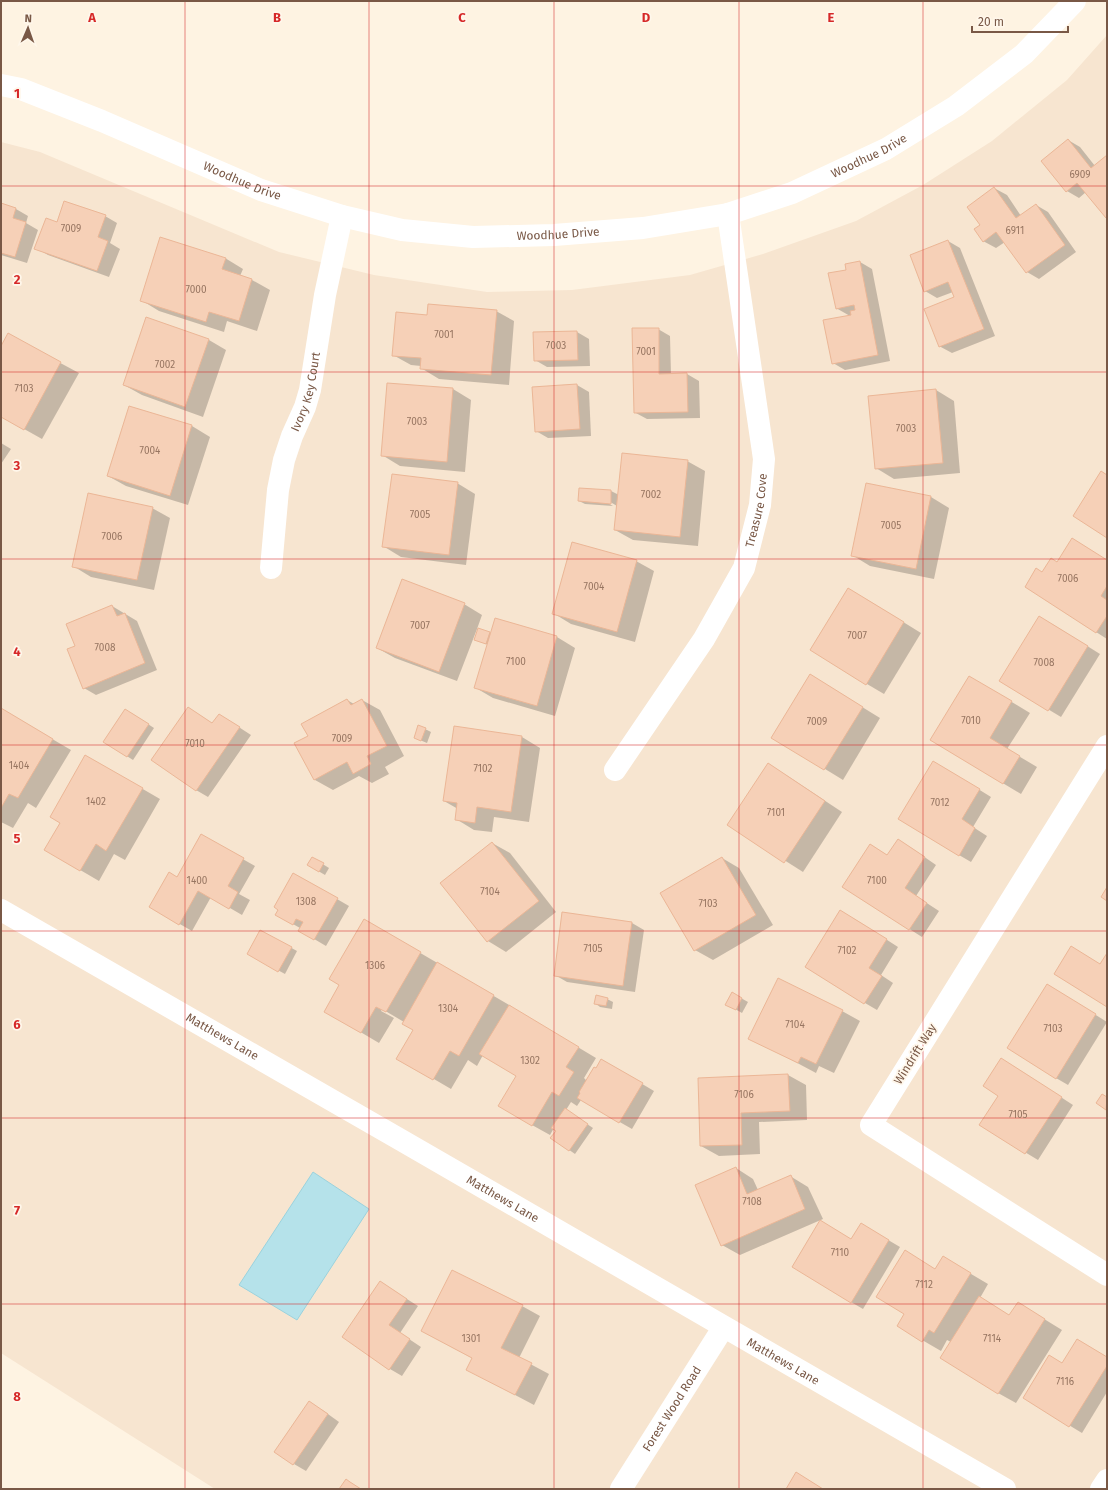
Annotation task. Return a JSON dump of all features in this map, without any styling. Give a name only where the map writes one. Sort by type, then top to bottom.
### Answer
[{"type":"street","name":"Woodhue Drive","points":[[1,85],[21,89],[102,121],[261,190],[342,216],[402,230],[473,237],[554,235],[643,228],[728,214],[792,193],[886,149],[956,106],[1024,54],[1075,1]]},
{"type":"street","name":"Treasure Cove","points":[[615,770],[708,633],[744,568],[760,505],[764,459],[728,214]]},
{"type":"street","name":"Ivory Key Court","points":[[271,568],[278,490],[284,460],[292,436],[305,407],[310,390],[325,295],[342,216]]},
{"type":"street","name":"Windrift Way","points":[[1107,746],[871,1125],[1107,1275]]},
{"type":"street","name":"Matthews Lane","points":[[1,910],[1005,1489]]},
{"type":"street","name":"Forest Wood Road","points":[[621,1489],[724,1328]]},
{"type":"street","points":[[1101,1489],[1107,1480]]},
{"type":"shaded area","points":[[1107,35],[1107,1489],[215,1489],[1,1353],[1,142],[40,152],[279,252],[374,275],[487,292],[572,290],[690,275],[763,254],[856,221],[923,185],[992,141],[1067,80]]},
{"type":"water","points":[[313,1172],[369,1209],[297,1320],[239,1285]]},
{"type":"building","points":[[1068,139],[1091,168],[1107,155],[1106,218],[1077,183],[1066,192],[1041,161]]},
{"type":"building","points":[[994,187],[1016,218],[1036,204],[1065,245],[1026,273],[996,232],[983,242],[974,229],[980,225],[967,207]]},
{"type":"building","points":[[64,201],[106,215],[98,237],[108,241],[97,271],[34,249],[46,218],[57,222]]},
{"type":"building","points":[[1,203],[16,208],[13,218],[26,222],[15,257],[1,253]]},
{"type":"building","points":[[160,237],[226,258],[222,269],[252,279],[239,321],[209,312],[206,322],[140,301]]},
{"type":"building","points":[[948,240],[984,329],[939,347],[924,309],[954,297],[948,282],[924,292],[910,255]]},
{"type":"building","points":[[860,261],[878,355],[832,364],[823,320],[851,315],[850,311],[855,310],[854,305],[836,309],[828,273],[846,270],[845,264]]},
{"type":"building","points":[[428,304],[497,310],[491,375],[420,369],[421,358],[392,356],[396,312],[427,315]]},
{"type":"building","points":[[146,317],[209,339],[185,407],[123,385]]},
{"type":"building","points":[[632,328],[659,328],[659,374],[687,373],[688,412],[634,413]]},
{"type":"building","points":[[577,331],[578,360],[534,361],[533,332]]},
{"type":"building","points":[[8,333],[61,362],[24,430],[1,417],[1,346]]},
{"type":"building","points":[[387,383],[453,388],[447,462],[381,456]]},
{"type":"building","points":[[577,384],[580,429],[535,432],[532,387]]},
{"type":"building","points":[[936,389],[943,463],[875,469],[868,396]]},
{"type":"building","points":[[129,406],[192,425],[170,496],[107,476]]},
{"type":"building","points":[[622,453],[688,460],[680,537],[614,530]]},
{"type":"building","points":[[1101,471],[1107,475],[1107,538],[1073,516]]},
{"type":"building","points":[[392,474],[458,482],[449,555],[382,547]]},
{"type":"building","points":[[866,483],[931,496],[916,569],[851,556]]},
{"type":"building","points":[[579,488],[611,490],[611,504],[578,501]]},
{"type":"building","points":[[88,493],[153,507],[137,580],[72,567]]},
{"type":"building","points":[[1072,538],[1107,560],[1107,586],[1101,596],[1107,600],[1107,616],[1096,633],[1025,587],[1036,568],[1042,572],[1051,558],[1057,562]]},
{"type":"building","points":[[572,542],[637,560],[617,632],[552,614]]},
{"type":"building","points":[[402,579],[465,603],[439,672],[376,648]]},
{"type":"building","points":[[848,588],[904,622],[866,685],[810,650]]},
{"type":"building","points":[[112,605],[117,616],[125,613],[145,663],[83,689],[67,649],[75,646],[66,624]]},
{"type":"building","points":[[1039,616],[1088,646],[1048,711],[999,681]]},
{"type":"building","points":[[495,618],[557,636],[537,706],[474,688]]},
{"type":"building","points":[[478,628],[490,632],[486,644],[474,640]]},
{"type":"building","points":[[810,674],[863,707],[824,770],[771,738]]},
{"type":"building","points":[[969,676],[1012,701],[990,738],[1020,756],[1003,784],[930,740]]},
{"type":"building","points":[[347,699],[351,705],[362,699],[387,746],[367,756],[371,764],[353,774],[347,762],[314,780],[294,743],[308,736],[301,724]]},
{"type":"building","points":[[188,707],[212,723],[219,714],[240,727],[196,791],[151,760]]},
{"type":"building","points":[[1,708],[53,739],[18,798],[9,794],[1,808]]},
{"type":"building","points":[[125,709],[149,724],[127,757],[103,742]]},
{"type":"building","points":[[418,725],[426,728],[421,741],[414,738]]},
{"type":"building","points":[[454,726],[522,736],[511,812],[477,807],[475,823],[455,820],[457,803],[443,801]]},
{"type":"building","points":[[85,755],[143,788],[106,851],[96,844],[80,871],[44,850],[60,823],[50,817]]},
{"type":"building","points":[[933,761],[980,789],[962,819],[975,828],[959,856],[898,819]]},
{"type":"building","points":[[768,763],[825,801],[784,863],[727,825]]},
{"type":"building","points":[[201,834],[244,858],[228,886],[238,892],[229,909],[198,891],[179,925],[149,907],[169,872],[177,877]]},
{"type":"building","points":[[898,839],[925,857],[905,888],[927,903],[909,930],[842,887],[870,844],[887,855]]},
{"type":"building","points":[[492,842],[539,901],[487,942],[440,883]]},
{"type":"building","points":[[312,857],[324,863],[319,872],[307,865]]},
{"type":"building","points":[[722,857],[756,915],[694,951],[660,893]]},
{"type":"building","points":[[293,873],[338,898],[314,940],[298,931],[303,922],[296,919],[293,925],[275,915],[278,910],[274,907]]},
{"type":"building","points":[[1107,887],[1107,901],[1101,897]]},
{"type":"building","points":[[840,910],[887,939],[869,968],[882,976],[864,1004],[805,967]]},
{"type":"building","points":[[562,912],[632,922],[623,986],[554,976]]},
{"type":"building","points":[[364,919],[421,952],[386,1012],[376,1007],[361,1033],[324,1012],[339,985],[329,979]]},
{"type":"building","points":[[260,930],[292,947],[278,972],[247,954]]},
{"type":"building","points":[[1071,946],[1100,964],[1107,953],[1107,1007],[1054,974]]},
{"type":"building","points":[[437,962],[494,995],[459,1056],[450,1051],[433,1080],[396,1059],[413,1030],[402,1024]]},
{"type":"building","points":[[778,978],[843,1010],[816,1064],[801,1057],[798,1063],[748,1039]]},
{"type":"building","points":[[1047,984],[1096,1014],[1056,1079],[1007,1048]]},
{"type":"building","points":[[732,992],[742,998],[736,1010],[725,1005]]},
{"type":"building","points":[[596,995],[608,998],[606,1006],[594,1004]]},
{"type":"building","points":[[509,1005],[579,1047],[566,1067],[574,1072],[559,1096],[552,1092],[532,1126],[498,1106],[516,1076],[479,1054]]},
{"type":"building","points":[[1001,1058],[1062,1097],[1025,1154],[979,1125],[998,1096],[983,1086]]},
{"type":"building","points":[[601,1059],[643,1083],[619,1123],[577,1098],[594,1067],[596,1068]]},
{"type":"building","points":[[788,1074],[790,1111],[741,1113],[742,1145],[700,1146],[698,1078]]},
{"type":"building","points":[[1102,1094],[1107,1097],[1106,1110],[1096,1103]]},
{"type":"building","points":[[565,1108],[588,1124],[569,1151],[550,1138],[556,1131],[551,1128]]},
{"type":"building","points":[[736,1167],[747,1194],[791,1175],[805,1209],[721,1246],[695,1185]]},
{"type":"building","points":[[820,1220],[851,1239],[861,1223],[889,1240],[851,1303],[792,1267]]},
{"type":"building","points":[[905,1250],[935,1269],[943,1256],[971,1273],[934,1333],[929,1330],[922,1342],[897,1326],[904,1314],[876,1297]]},
{"type":"building","points":[[452,1270],[523,1305],[501,1348],[532,1363],[515,1395],[466,1370],[472,1358],[421,1331]]},
{"type":"building","points":[[380,1281],[407,1299],[389,1325],[410,1339],[389,1370],[342,1337]]},
{"type":"building","points":[[979,1296],[1009,1315],[1018,1302],[1045,1319],[998,1394],[940,1358]]},
{"type":"building","points":[[1077,1339],[1107,1357],[1107,1366],[1069,1427],[1023,1398],[1049,1355],[1062,1363]]},
{"type":"building","points":[[309,1401],[328,1414],[293,1465],[274,1452]]},
{"type":"building","points":[[796,1472],[823,1489],[786,1489]]},
{"type":"building","points":[[346,1479],[350,1482],[361,1489],[339,1489]]}]
